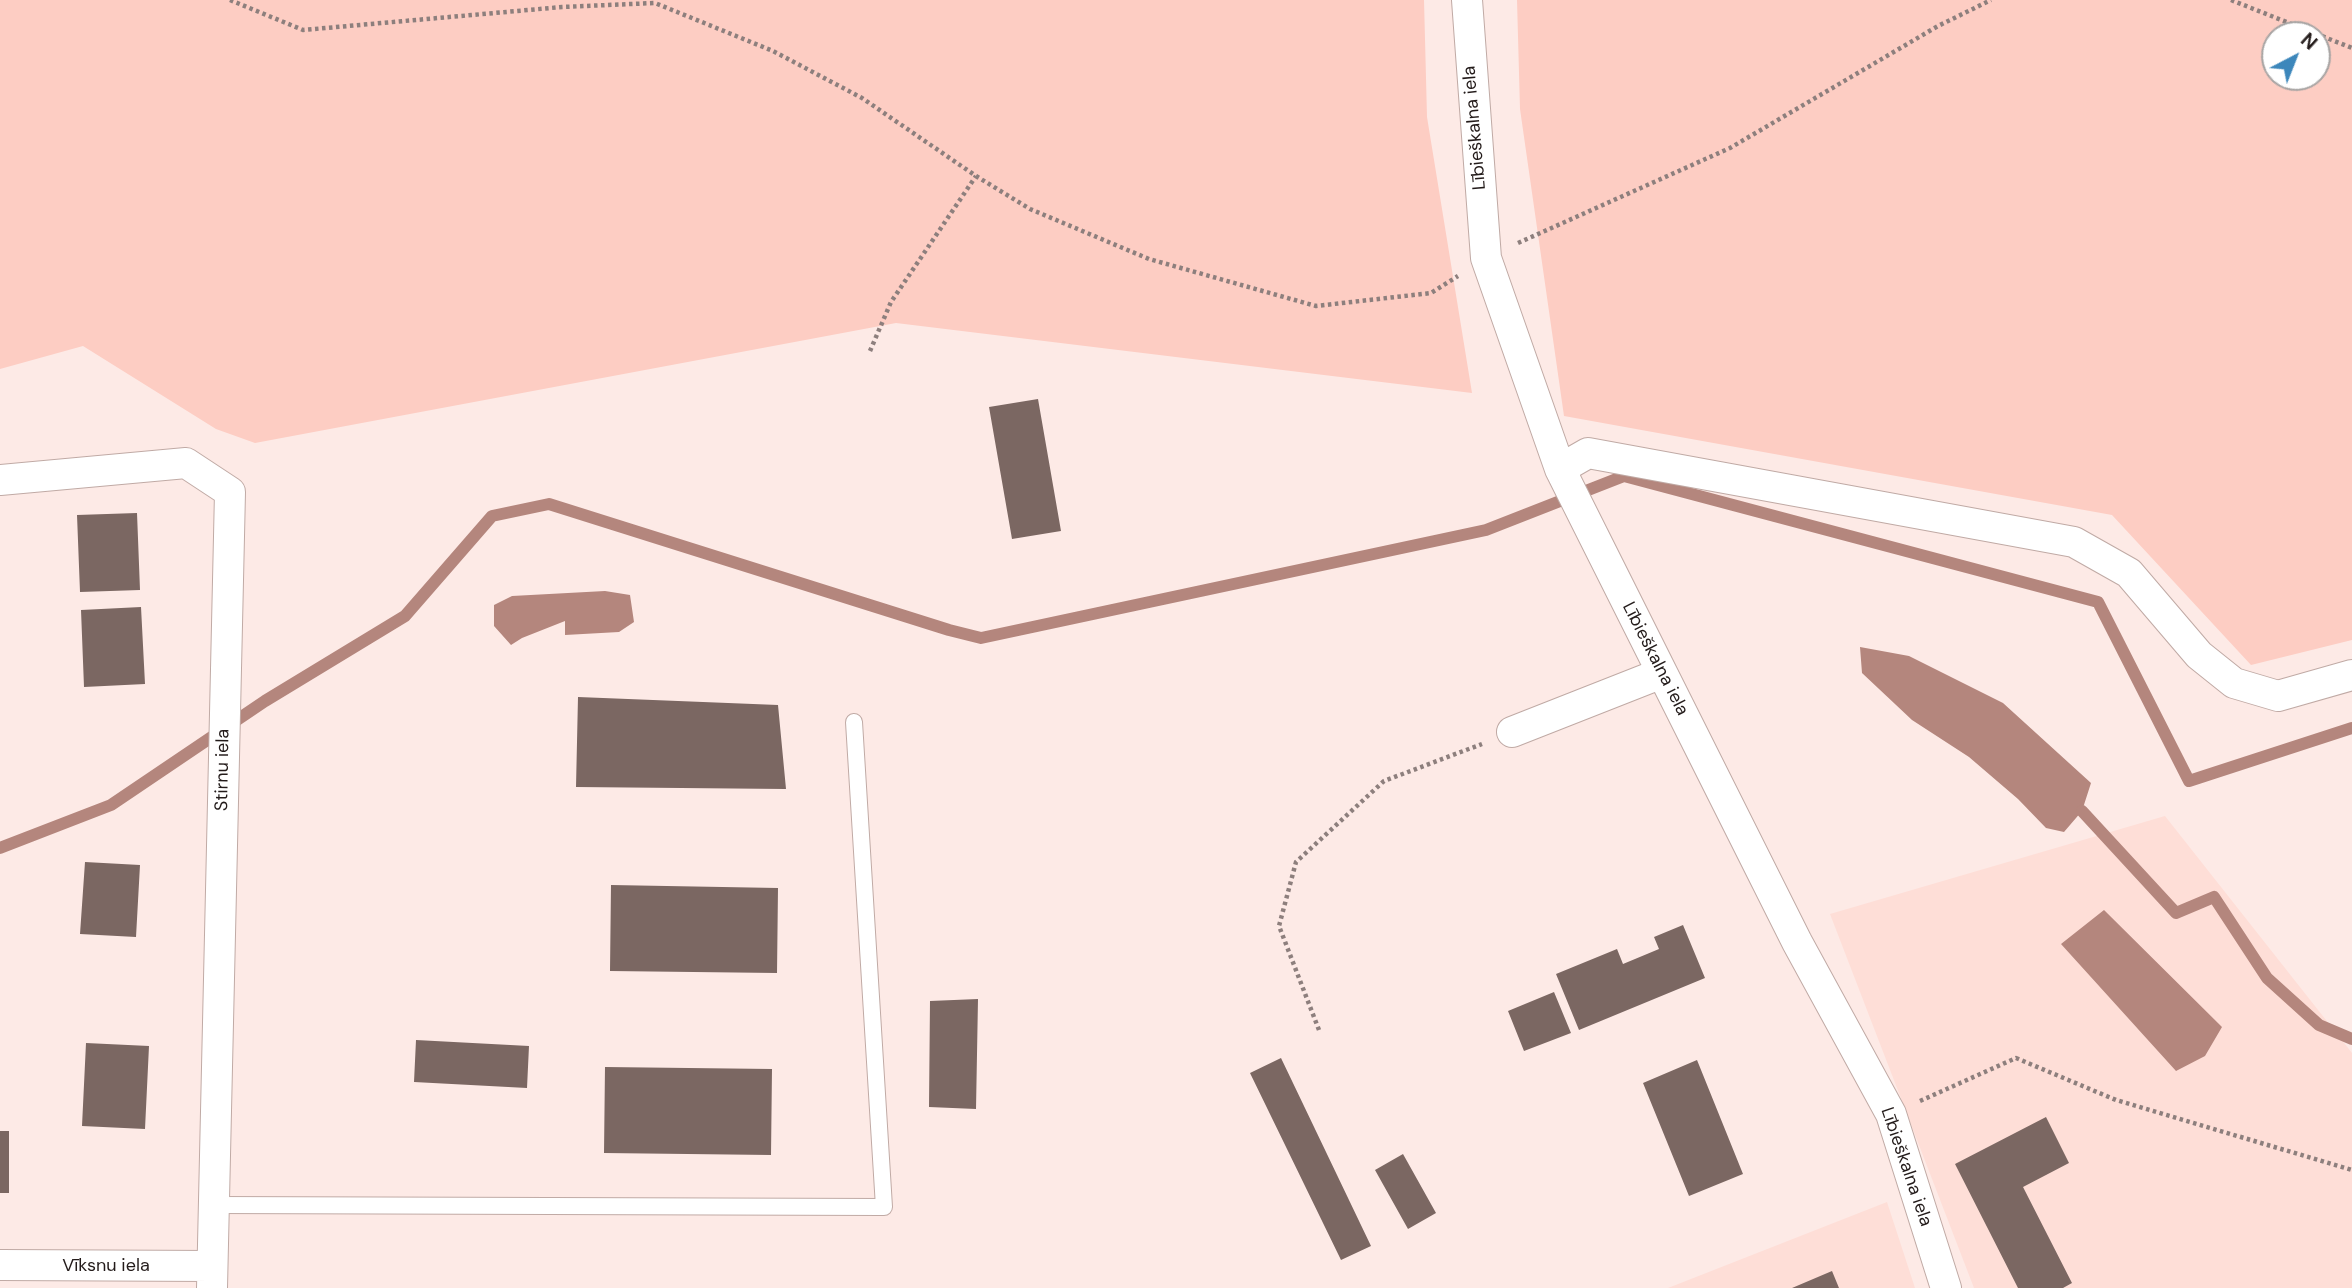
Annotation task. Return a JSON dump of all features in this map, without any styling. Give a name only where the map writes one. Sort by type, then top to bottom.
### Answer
[{"type":"street","name":"Lībieškalna iela","points":[[1467,0],[1486,258],[1560,469],[1797,942],[1891,1114],[1947,1288]]},
{"type":"street","points":[[1560,469],[1588,453],[2074,542],[2129,573],[2199,655],[2234,682],[2278,696],[2352,675]]},
{"type":"street","name":"Stirnu iela","points":[[0,480],[186,463],[230,492],[212,1277]]},
{"type":"street","points":[[1512,732],[1662,673]]},
{"type":"street","name":"Vīksnu iela","points":[[0,1265],[212,1277]]},
{"type":"lane","points":[[213,1205],[884,1207],[854,722]]},
{"type":"path","points":[[230,0],[303,30],[562,7],[655,4],[772,51],[862,98],[976,176],[1030,209],[1149,259],[1316,306],[1431,293],[1486,258],[1730,148],[1938,26],[1991,0]]},
{"type":"path","points":[[2231,0],[2352,48]]},
{"type":"path","points":[[870,351],[891,302],[976,176]]},
{"type":"path","points":[[1319,1031],[1279,926],[1296,862],[1384,781],[1512,732]]},
{"type":"path","points":[[1891,1114],[2016,1058],[2116,1100],[2269,1143],[2352,1170]]},
{"type":"shaded area","points":[[0,0],[1424,0],[1427,117],[1472,393],[896,323],[255,443],[216,429],[83,346],[0,369]]},
{"type":"shaded area","points":[[1517,0],[2352,0],[2352,640],[2251,665],[2112,515],[1564,416],[1520,109]]},
{"type":"shaded area","points":[[605,591],[630,595],[634,622],[619,632],[565,635],[565,621],[511,645],[494,626],[494,605],[512,596]]},
{"type":"shaded area","points":[[1860,647],[1909,656],[2003,703],[2091,783],[2082,811],[2064,832],[2046,828],[2018,799],[1969,757],[1912,720],[1862,673]]},
{"type":"shaded area","points":[[2165,816],[2352,1053],[2352,1288],[1974,1288],[1830,914]]},
{"type":"shaded area","points":[[2104,910],[2222,1027],[2205,1056],[2176,1071],[2061,944]]},
{"type":"shaded area","points":[[1887,1202],[1915,1288],[1668,1288]]},
{"type":"building","points":[[1038,399],[1061,531],[1012,539],[989,407]]},
{"type":"building","points":[[137,513],[140,590],[80,592],[77,515]]},
{"type":"building","points":[[141,607],[145,684],[84,687],[81,610]]},
{"type":"building","points":[[578,697],[778,705],[786,789],[576,787]]},
{"type":"building","points":[[85,862],[140,865],[136,937],[80,934]]},
{"type":"building","points":[[611,885],[778,888],[777,973],[610,971]]},
{"type":"building","points":[[1683,925],[1705,978],[1579,1030],[1556,974],[1617,949],[1623,964],[1659,949],[1654,937]]},
{"type":"building","points":[[1554,992],[1571,1033],[1524,1051],[1508,1011]]},
{"type":"building","points":[[978,999],[976,1109],[929,1107],[930,1001]]},
{"type":"building","points":[[416,1040],[529,1046],[527,1088],[414,1082]]},
{"type":"building","points":[[86,1043],[149,1046],[145,1129],[82,1126]]},
{"type":"building","points":[[1281,1058],[1371,1246],[1341,1260],[1250,1073]]},
{"type":"building","points":[[1697,1060],[1743,1174],[1689,1196],[1643,1083]]},
{"type":"building","points":[[605,1067],[772,1069],[771,1155],[604,1153]]},
{"type":"building","points":[[2046,1117],[2069,1163],[2023,1187],[2072,1283],[2063,1288],[2018,1288],[1955,1164]]},
{"type":"building","points":[[0,1131],[9,1131],[9,1193],[0,1193]]},
{"type":"building","points":[[1403,1154],[1436,1213],[1408,1229],[1375,1170]]},
{"type":"building","points":[[1832,1271],[1839,1288],[1792,1288]]},
{"type":"waterway","points":[[0,848],[111,805],[265,701],[405,616],[492,516],[549,504],[981,638],[1486,530],[1624,476],[2098,602],[2189,781],[2352,728]]},
{"type":"waterway","points":[[2082,811],[2176,913],[2214,897],[2267,978],[2319,1025],[2352,1039]]}]
